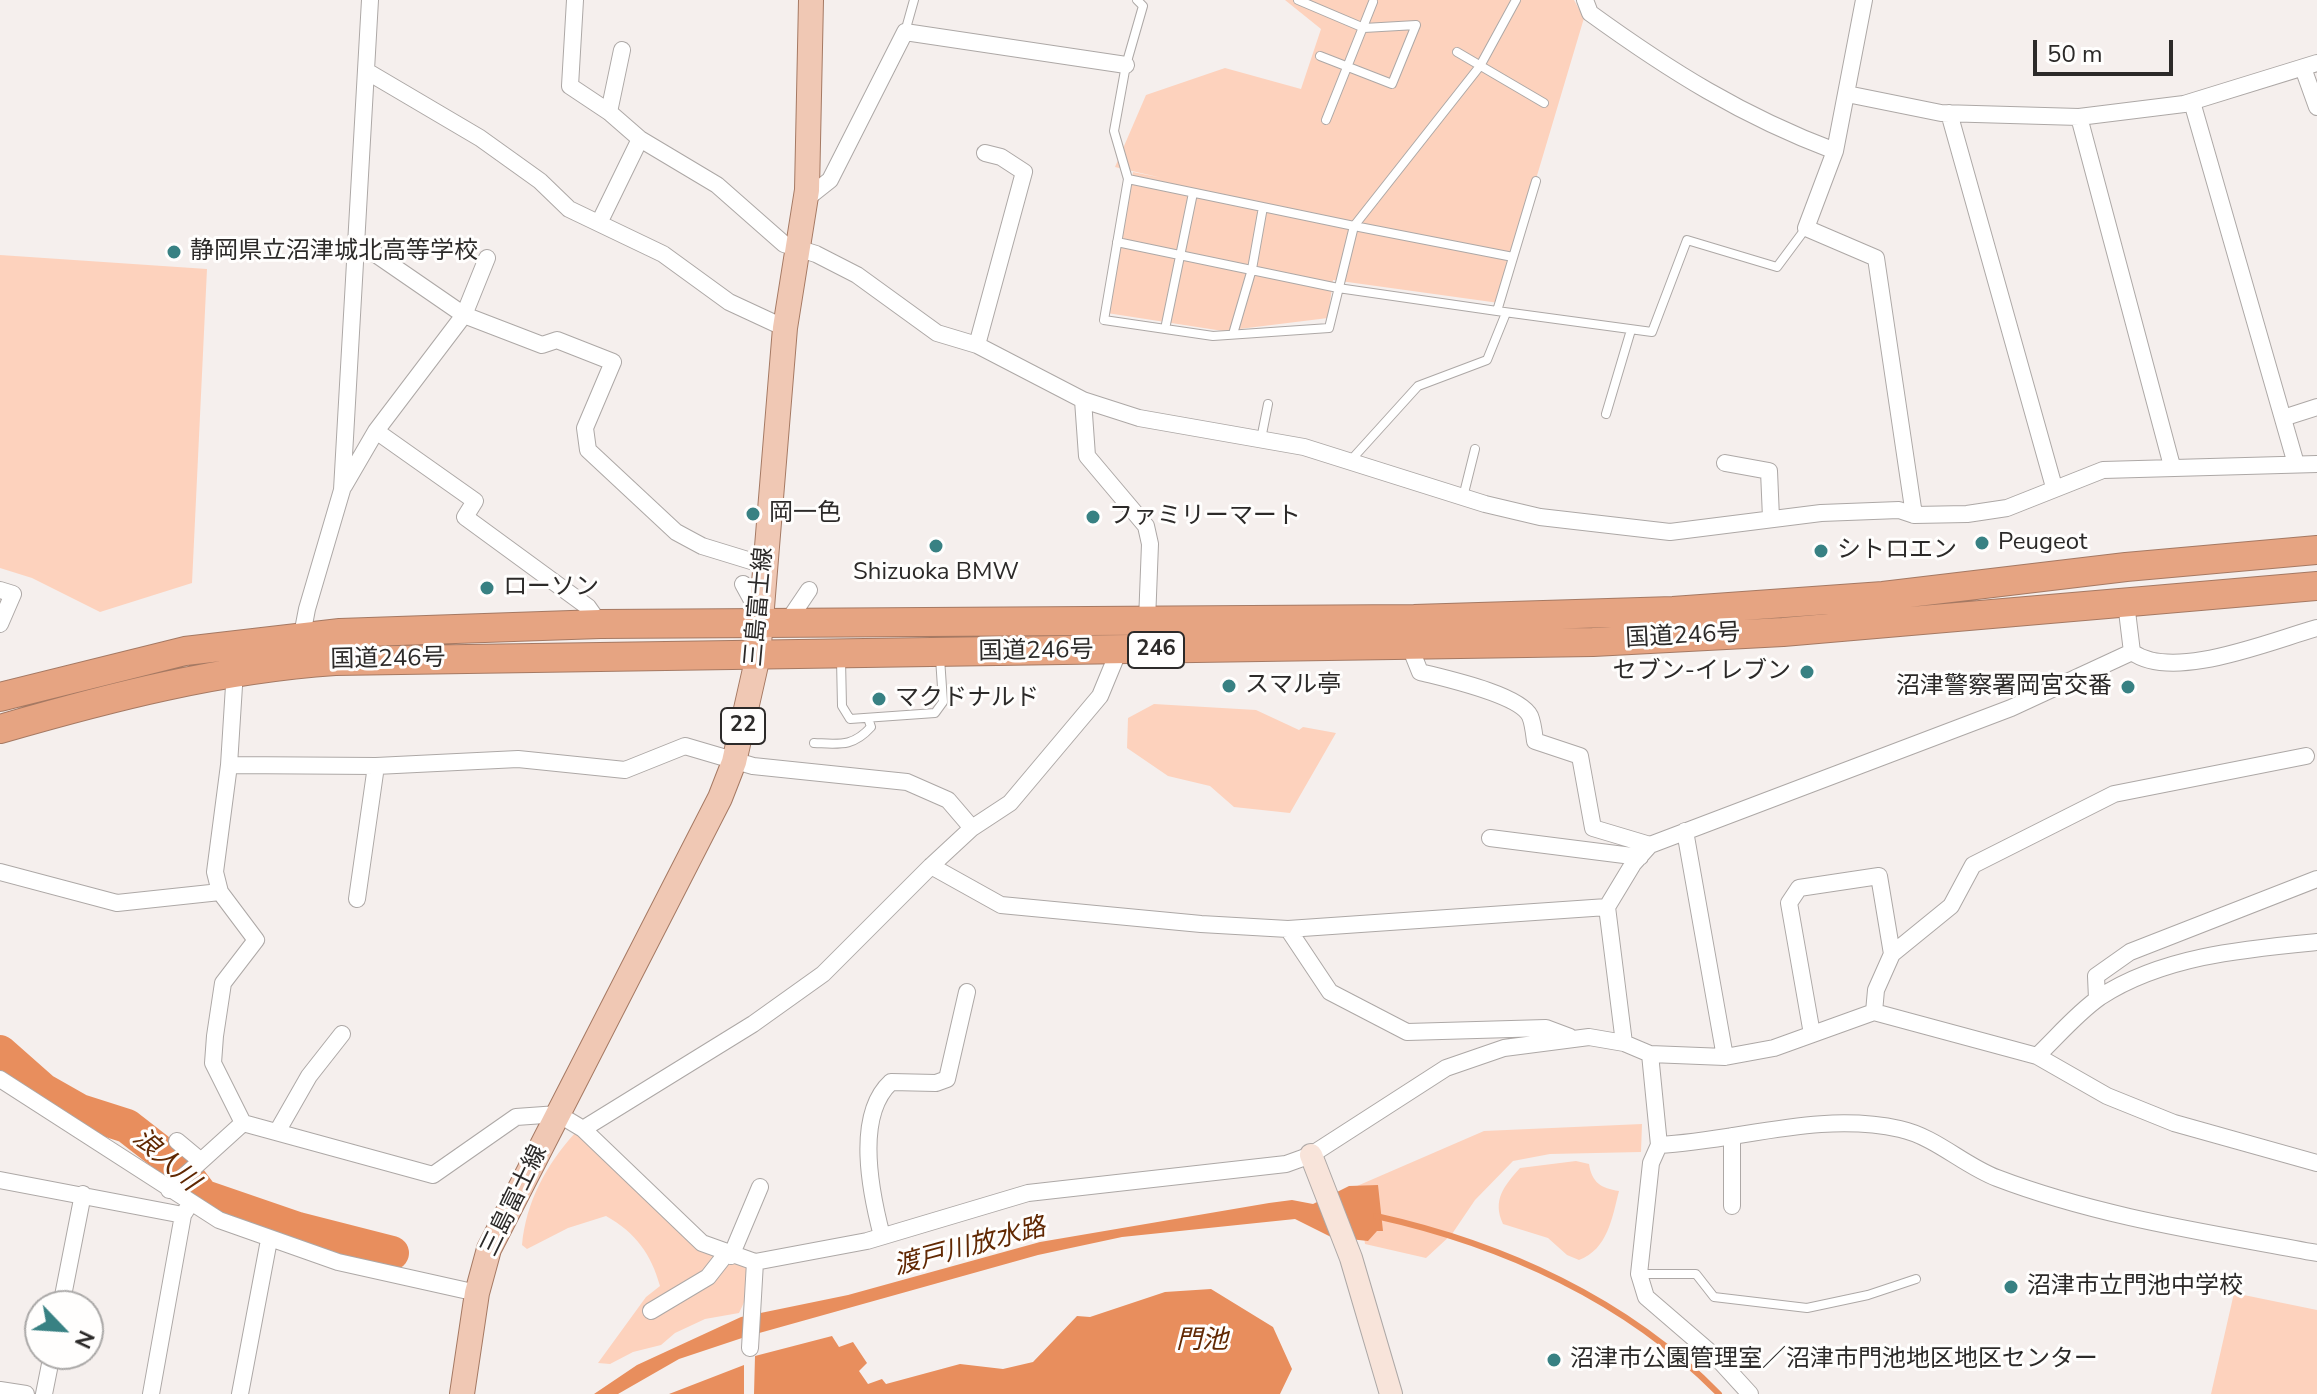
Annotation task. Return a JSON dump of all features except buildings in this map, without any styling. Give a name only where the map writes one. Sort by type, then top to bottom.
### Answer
[{"type":"highway","name":"国道246号","points":[[0,697],[173,654],[302,635],[600,624],[770,627],[1414,619],[1673,611],[1883,596],[2126,567],[2317,550]]},
{"type":"highway","name":"国道246号","points":[[0,729],[105,698],[235,670],[410,658],[1410,647],[1752,634],[2317,586]]},
{"type":"highway","name":"246","points":[[2197,596],[2317,594]]},
{"type":"main road","name":"三島富士線","points":[[462,1394],[477,1293],[489,1249],[649,930],[701,838],[734,762],[758,656],[770,627],[764,565],[785,328],[806,199],[811,0]]},
{"type":"street","points":[[302,635],[342,490],[370,0]]},
{"type":"street","points":[[575,0],[570,86],[609,112],[640,139],[717,185],[784,244],[816,254],[857,275],[937,333],[977,345],[1083,400],[1139,418],[1261,439],[1351,460],[1463,497],[1540,517],[1670,532],[1771,518],[1899,510],[1914,515],[1967,514],[2007,508],[2103,470],[2317,464]]},
{"type":"street","points":[[1585,0],[1590,13],[1672,73],[1786,133],[1835,151]]},
{"type":"street","points":[[1864,0],[1835,151],[1806,228],[1876,258],[1914,515]]},
{"type":"street","points":[[806,199],[830,180],[905,32],[1126,65]]},
{"type":"street","points":[[609,112],[622,50]]},
{"type":"street","points":[[1847,94],[1949,113],[2079,117],[2192,102],[2310,66],[2317,107]]},
{"type":"street","points":[[368,72],[480,138],[540,181],[569,209],[600,221],[612,232],[663,254],[729,302],[785,328]]},
{"type":"street","points":[[2192,102],[2296,464]]},
{"type":"street","points":[[1949,113],[2054,487]]},
{"type":"street","points":[[2079,117],[2172,466]]},
{"type":"street","points":[[600,221],[640,139]]},
{"type":"street","points":[[977,345],[1024,172],[1001,157],[985,153]]},
{"type":"street","points":[[358,242],[464,315],[542,345],[557,340],[613,362],[585,428],[588,450],[676,532],[702,546],[764,565]]},
{"type":"street","points":[[342,490],[376,431],[464,315],[487,258]]},
{"type":"street","points":[[1083,400],[1087,456],[1146,526],[1150,544],[1147,621]]},
{"type":"street","points":[[2283,418],[2317,407]]},
{"type":"street","points":[[376,431],[475,501],[465,517],[588,607],[600,624]]},
{"type":"street","points":[[1725,463],[1769,471],[1771,518]]},
{"type":"street","points":[[743,584],[770,627],[809,590]]},
{"type":"street","points":[[0,590],[13,594],[0,624]]},
{"type":"street","points":[[2126,603],[2132,652],[2143,660],[2180,665],[2317,628]]},
{"type":"street","points":[[1410,647],[1420,672],[1460,682],[1518,704],[1530,715],[1535,741],[1580,756],[1593,828],[1645,851]]},
{"type":"street","points":[[583,1129],[753,1024],[823,974],[972,828],[1010,803],[1100,696],[1119,650]]},
{"type":"street","points":[[1624,1043],[1607,907],[1645,851],[1685,831],[2011,708],[2132,652]]},
{"type":"street","points":[[235,670],[229,765],[215,872],[220,892],[256,940],[223,983],[213,1063],[243,1123],[433,1175],[516,1117],[558,1114],[583,1129],[702,1243],[755,1262],[882,1236],[1028,1193],[1286,1164],[1311,1155],[1446,1068],[1504,1048],[1589,1037],[1624,1043],[1650,1054],[1725,1057],[1774,1048],[1874,1012],[2037,1056],[2107,1096],[2174,1123],[2317,1163]]},
{"type":"street","points":[[229,765],[376,766],[518,759],[625,770],[685,746],[734,762],[907,782],[948,800],[972,828]]},
{"type":"street","points":[[1874,1012],[1876,990],[1892,954],[1951,906],[1973,865],[2114,794],[2306,756]]},
{"type":"street","points":[[357,899],[376,766]]},
{"type":"street","points":[[1685,831],[1725,1057]]},
{"type":"street","points":[[1490,838],[1645,851]]},
{"type":"street","points":[[931,866],[1001,905],[1288,929],[1607,907]]},
{"type":"street","points":[[0,872],[117,903],[220,892]]},
{"type":"street","points":[[1812,1034],[1789,903],[1799,888],[1879,876],[1892,954]]},
{"type":"street","points":[[2097,999],[2096,976],[2130,952],[2317,879]]},
{"type":"street","points":[[1288,929],[1330,992],[1407,1032],[1546,1028],[1571,1038]]},
{"type":"street","points":[[2037,1056],[2097,999],[2135,977],[2245,949],[2317,942]]},
{"type":"street","points":[[882,1236],[870,1193],[867,1162],[869,1137],[878,1103],[891,1082],[936,1083],[947,1079],[967,992]]},
{"type":"street","points":[[277,1132],[309,1076],[342,1034]]},
{"type":"street","points":[[1650,1054],[1659,1145],[1651,1163],[1639,1274],[1646,1297],[1718,1359],[1750,1394]]},
{"type":"street","points":[[0,1079],[185,1175]]},
{"type":"street","points":[[185,1175],[243,1123]]},
{"type":"street","points":[[1659,1145],[1811,1123],[1898,1128],[1921,1135],[1996,1178],[2141,1220],[2317,1253]]},
{"type":"street","points":[[1732,1136],[1732,1206]]},
{"type":"street","points":[[151,1394],[186,1210],[185,1175],[177,1141]]},
{"type":"street","points":[[1311,1155],[1344,1238],[1391,1394]]},
{"type":"street","points":[[0,1180],[186,1210],[338,1262],[477,1293]]},
{"type":"street","points":[[651,1311],[708,1277],[729,1255],[760,1187]]},
{"type":"street","points":[[64,1290],[83,1194]]},
{"type":"street","points":[[240,1394],[269,1240]]},
{"type":"street","points":[[750,1348],[755,1262]]},
{"type":"street","points":[[44,1394],[49,1370]]},
{"type":"street","points":[[0,1390],[26,1394]]},
{"type":"lane","points":[[905,32],[914,0]]},
{"type":"lane","points":[[1137,0],[1143,6],[1126,65],[1114,131],[1128,179],[1104,320],[1213,336],[1329,328],[1354,226],[1480,66],[1516,0]]},
{"type":"lane","points":[[1298,0],[1364,28],[1416,25],[1392,84],[1320,56]]},
{"type":"lane","points":[[1326,120],[1350,67],[1373,2]]},
{"type":"lane","points":[[1457,52],[1544,103]]},
{"type":"lane","points":[[1128,179],[1513,257]]},
{"type":"lane","points":[[1351,460],[1418,386],[1487,360],[1536,181]]},
{"type":"lane","points":[[1165,329],[1193,193]]},
{"type":"lane","points":[[1233,334],[1252,269],[1263,207]]},
{"type":"lane","points":[[1117,242],[1181,252],[1338,288],[1652,332],[1687,240],[1777,267],[1806,228]]},
{"type":"lane","points":[[1606,414],[1631,330]]},
{"type":"lane","points":[[1261,439],[1268,404]]},
{"type":"lane","points":[[1463,497],[1475,449]]},
{"type":"lane","points":[[841,655],[843,713],[850,719],[939,711],[943,702],[940,653]]},
{"type":"lane","points":[[814,743],[847,745],[859,741],[871,727],[868,718]]},
{"type":"lane","points":[[1639,1274],[1696,1274],[1714,1297],[1807,1308],[1868,1295],[1916,1279]]},
{"type":"shaded area","points":[[1285,0],[1574,0],[1584,18],[1499,303],[1333,280],[1328,318],[1223,331],[1107,313],[1133,172],[1162,178],[1115,167],[1146,95],[1225,68],[1301,89],[1321,29]]},
{"type":"shaded area","points":[[0,255],[207,269],[192,583],[100,612],[32,578],[0,568]]},
{"type":"shaded area","points":[[1154,704],[1256,710],[1299,730],[1303,727],[1336,733],[1290,813],[1234,807],[1210,786],[1168,776],[1127,748],[1128,718]]},
{"type":"shaded area","points":[[1642,1124],[1641,1152],[1550,1154],[1513,1161],[1475,1200],[1452,1234],[1426,1258],[1365,1244],[1357,1186],[1484,1131]]},
{"type":"shaded area","points":[[575,1133],[606,1147],[670,1213],[746,1263],[748,1289],[739,1313],[705,1319],[675,1333],[661,1345],[633,1352],[610,1364],[598,1363],[646,1297],[660,1286],[641,1245],[606,1216],[568,1228],[527,1249],[522,1245],[528,1214],[539,1185]]},
{"type":"shaded area","points":[[1576,1161],[1589,1164],[1598,1184],[1619,1191],[1603,1240],[1589,1255],[1579,1260],[1567,1255],[1548,1238],[1503,1224],[1499,1208],[1501,1194],[1520,1168]]},
{"type":"shaded area","points":[[2234,1293],[2317,1310],[2317,1394],[2211,1394]]},
{"type":"water","points":[[1378,1185],[1383,1231],[1377,1231],[1368,1241],[1331,1237],[1295,1219],[1122,1237],[1038,1255],[745,1337],[679,1359],[618,1394],[594,1394],[637,1365],[741,1317],[848,1295],[1040,1242],[1269,1203],[1292,1200],[1313,1204],[1349,1186]]},
{"type":"water","name":"門池","points":[[1211,1289],[1273,1327],[1292,1369],[1280,1394],[754,1394],[755,1356],[832,1336],[839,1347],[853,1342],[867,1363],[859,1371],[868,1384],[882,1379],[886,1384],[960,1364],[1003,1369],[1033,1362],[1077,1316],[1090,1317],[1165,1292]]},
{"type":"water","points":[[744,1365],[744,1394],[669,1394]]},
{"type":"waterway","name":"浪人川","points":[[0,1052],[43,1090],[80,1111],[127,1126],[181,1168],[202,1196],[298,1229],[392,1253]]},
{"type":"waterway","points":[[1376,1216],[1470,1242],[1561,1280],[1644,1330],[1719,1394]]},
{"type":"place","name":"静岡県立沼津城北高等学校","points":[[174,252]]},
{"type":"place","name":"岡一色","points":[[753,514]]},
{"type":"place","name":"ファミリーマート","points":[[1093,517]]},
{"type":"place","name":"Peugeot","points":[[1982,543]]},
{"type":"place","name":"Shizuoka BMW","points":[[936,546]]},
{"type":"place","name":"シトロエン","points":[[1821,551]]},
{"type":"place","name":"ローソン","points":[[487,588]]},
{"type":"place","name":"セブン-イレブン","points":[[1807,672]]},
{"type":"place","name":"スマル亭","points":[[1229,686]]},
{"type":"place","name":"沼津警察署岡宮交番","points":[[2128,687]]},
{"type":"place","name":"マクドナルド","points":[[879,699]]},
{"type":"place","name":"沼津市立門池中学校","points":[[2011,1287]]},
{"type":"place","name":"沼津市公園管理室／沼津市門池地区地区センター","points":[[1554,1360]]},
{"type":"water label","name":"渡戸川放水路","points":[[970,1248]]}]
